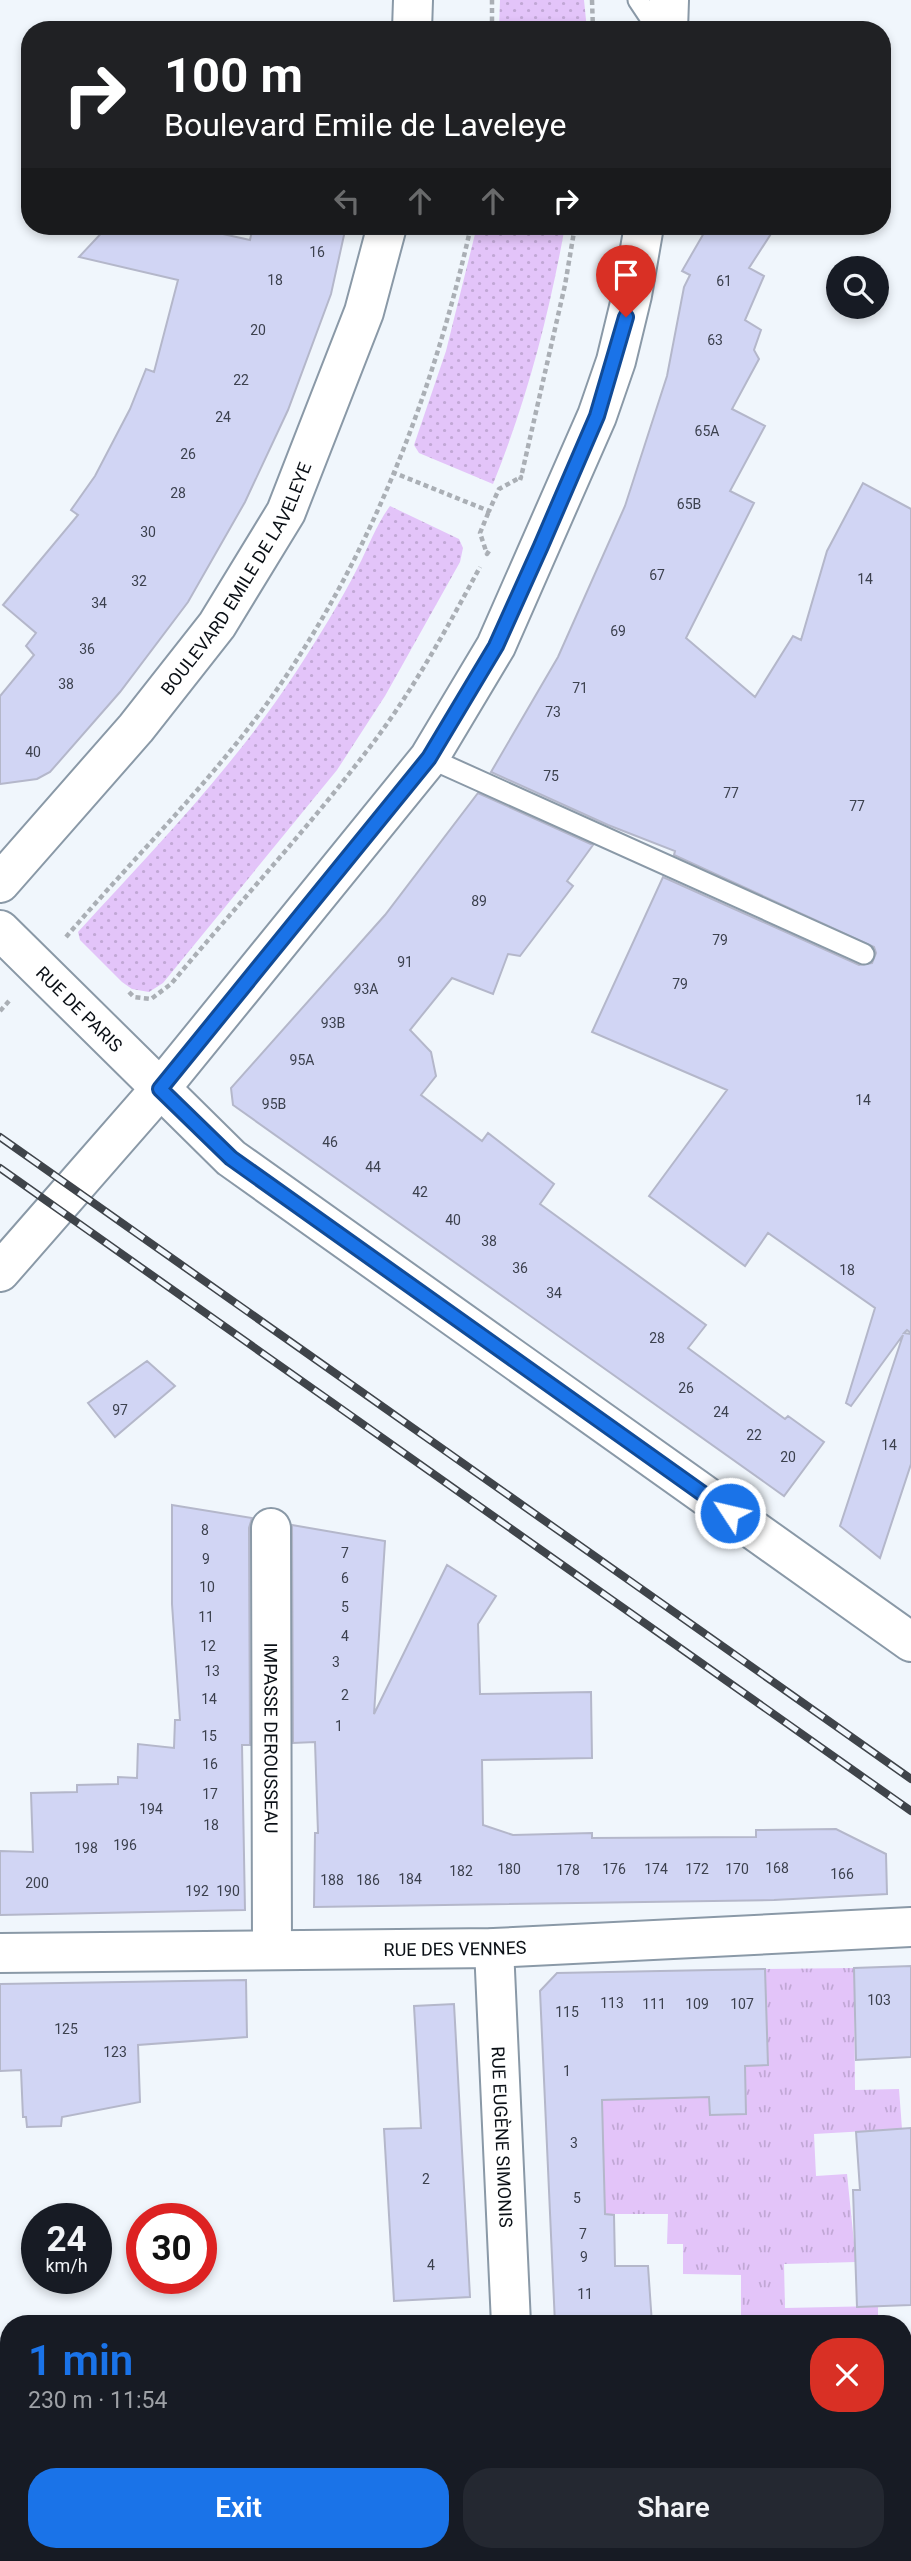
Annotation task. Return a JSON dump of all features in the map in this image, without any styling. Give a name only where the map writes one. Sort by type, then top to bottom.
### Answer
[{"type":"street","points":[[412,21],[413,0]]},
{"type":"street","points":[[668,21],[669,0]]},
{"type":"street","name":"BOULEVARD EMILE DE LAVELEYE","points":[[0,883],[136,728],[217,625],[286,512],[364,312],[385,235]]},
{"type":"street","points":[[0,1272],[160,1089],[429,758],[496,646],[597,416],[629,308],[642,235]]},
{"type":"street","name":"RUE DE PARIS","points":[[0,930],[231,1158],[911,1642]]},
{"type":"street","name":"IMPASSE DEROUSSEAU","points":[[271,1528],[272,1949]]},
{"type":"street","name":"RUE DES VENNES","points":[[0,1953],[494,1948],[911,1927]]},
{"type":"street","name":"RUE EUGÈNE SIMONIS","points":[[494,1948],[511,2315]]},
{"type":"lane","points":[[638,0],[652,21]]},
{"type":"lane","points":[[429,758],[864,954]]},
{"type":"path","points":[[492,0],[492,21]]},
{"type":"path","points":[[592,0],[593,21]]},
{"type":"path","points":[[0,1011],[169,822],[263,709],[334,595],[392,472],[428,383],[448,321],[469,235]]},
{"type":"path","points":[[518,488],[565,285],[573,235]]},
{"type":"path","points":[[392,472],[489,511]]},
{"type":"path","points":[[487,554],[480,533],[489,511],[499,489],[521,477]]},
{"type":"path","points":[[125,989],[135,997],[151,999],[171,984],[316,813],[368,750],[451,621],[493,545]]},
{"type":"path","points":[[69,933],[78,943]]},
{"type":"green space","points":[[500,0],[584,0],[586,21],[499,21]]},
{"type":"green space","points":[[475,235],[563,235],[536,357],[493,484],[419,453],[414,445],[446,351]]},
{"type":"green space","points":[[390,506],[459,539],[463,548],[460,562],[385,696],[337,770],[163,983],[149,992],[132,989],[80,940],[78,932],[220,774],[272,707],[336,607]]},
{"type":"green space","points":[[854,1968],[855,2090],[899,2089],[902,2129],[814,2134],[816,2176],[847,2174],[856,2262],[784,2264],[785,2308],[878,2306],[878,2315],[741,2315],[741,2275],[683,2274],[683,2244],[667,2244],[668,2214],[604,2214],[599,2099],[709,2096],[710,2115],[745,2066],[768,2065],[765,1969]]},
{"type":"building","points":[[100,235],[228,235],[250,240],[251,235],[344,235],[331,294],[288,410],[245,502],[188,602],[120,692],[50,772],[37,779],[0,784],[0,696],[34,655],[26,646],[36,633],[3,605],[78,515],[71,510],[95,476],[130,409],[146,369],[154,372],[178,280],[79,257]]},
{"type":"building","points":[[703,235],[770,235],[749,268],[764,276],[745,320],[761,330],[754,350],[759,359],[732,409],[765,426],[730,491],[754,503],[686,638],[755,697],[793,636],[801,640],[827,551],[863,483],[911,509],[911,1333],[907,1330],[904,1333],[911,1334],[911,1464],[880,1558],[840,1526],[903,1335],[851,1406],[846,1403],[875,1308],[768,1233],[745,1266],[649,1196],[727,1090],[592,1032],[663,877],[859,965],[872,963],[876,953],[874,947],[674,855],[675,851],[608,825],[491,772],[558,657],[625,506],[667,376],[684,287],[690,275],[682,271]]},
{"type":"building","points":[[478,793],[593,845],[567,881],[573,886],[520,956],[508,954],[493,994],[452,978],[410,1030],[431,1052],[436,1076],[421,1095],[482,1141],[488,1133],[554,1184],[540,1204],[706,1325],[688,1348],[785,1419],[788,1416],[824,1442],[784,1496],[233,1105],[231,1088],[385,915]]},
{"type":"building","points":[[147,1361],[175,1386],[115,1437],[88,1403]]},
{"type":"building","points":[[172,1505],[252,1518],[249,1528],[250,1745],[242,1745],[245,1910],[0,1915],[0,1851],[33,1852],[31,1793],[77,1792],[77,1785],[118,1784],[118,1777],[137,1778],[138,1744],[174,1748],[175,1720],[180,1720],[172,1604]]},
{"type":"building","points":[[292,1525],[385,1541],[374,1714],[447,1565],[496,1596],[478,1624],[480,1694],[591,1692],[592,1758],[482,1760],[483,1825],[513,1835],[592,1833],[592,1838],[756,1837],[756,1830],[836,1829],[886,1854],[887,1894],[774,1900],[314,1907],[315,1833],[318,1833],[315,1742],[293,1743]]},
{"type":"building","points":[[911,1966],[911,2057],[856,2060],[854,1968]]},
{"type":"building","points":[[765,1969],[768,2065],[745,2066],[746,2114],[710,2115],[709,2097],[602,2100],[605,2214],[614,2215],[615,2266],[648,2266],[651,2315],[555,2315],[540,1991],[557,1973]]},
{"type":"building","points":[[246,1980],[247,2037],[138,2045],[140,2102],[62,2117],[61,2126],[27,2127],[26,2117],[23,2117],[21,2070],[0,2071],[0,1984]]},
{"type":"building","points":[[454,2004],[470,2297],[394,2301],[384,2129],[421,2128],[414,2006]]},
{"type":"building","points":[[911,2128],[911,2305],[857,2307],[853,2190],[860,2190],[856,2132]]},
{"type":"railway","points":[[0,1137],[911,1779]]},
{"type":"railway","points":[[0,1168],[911,1811]]},
{"type":"route","points":[[626,317],[616,361],[597,416],[541,546],[496,646],[429,758],[160,1089],[231,1158],[730,1513]]}]
